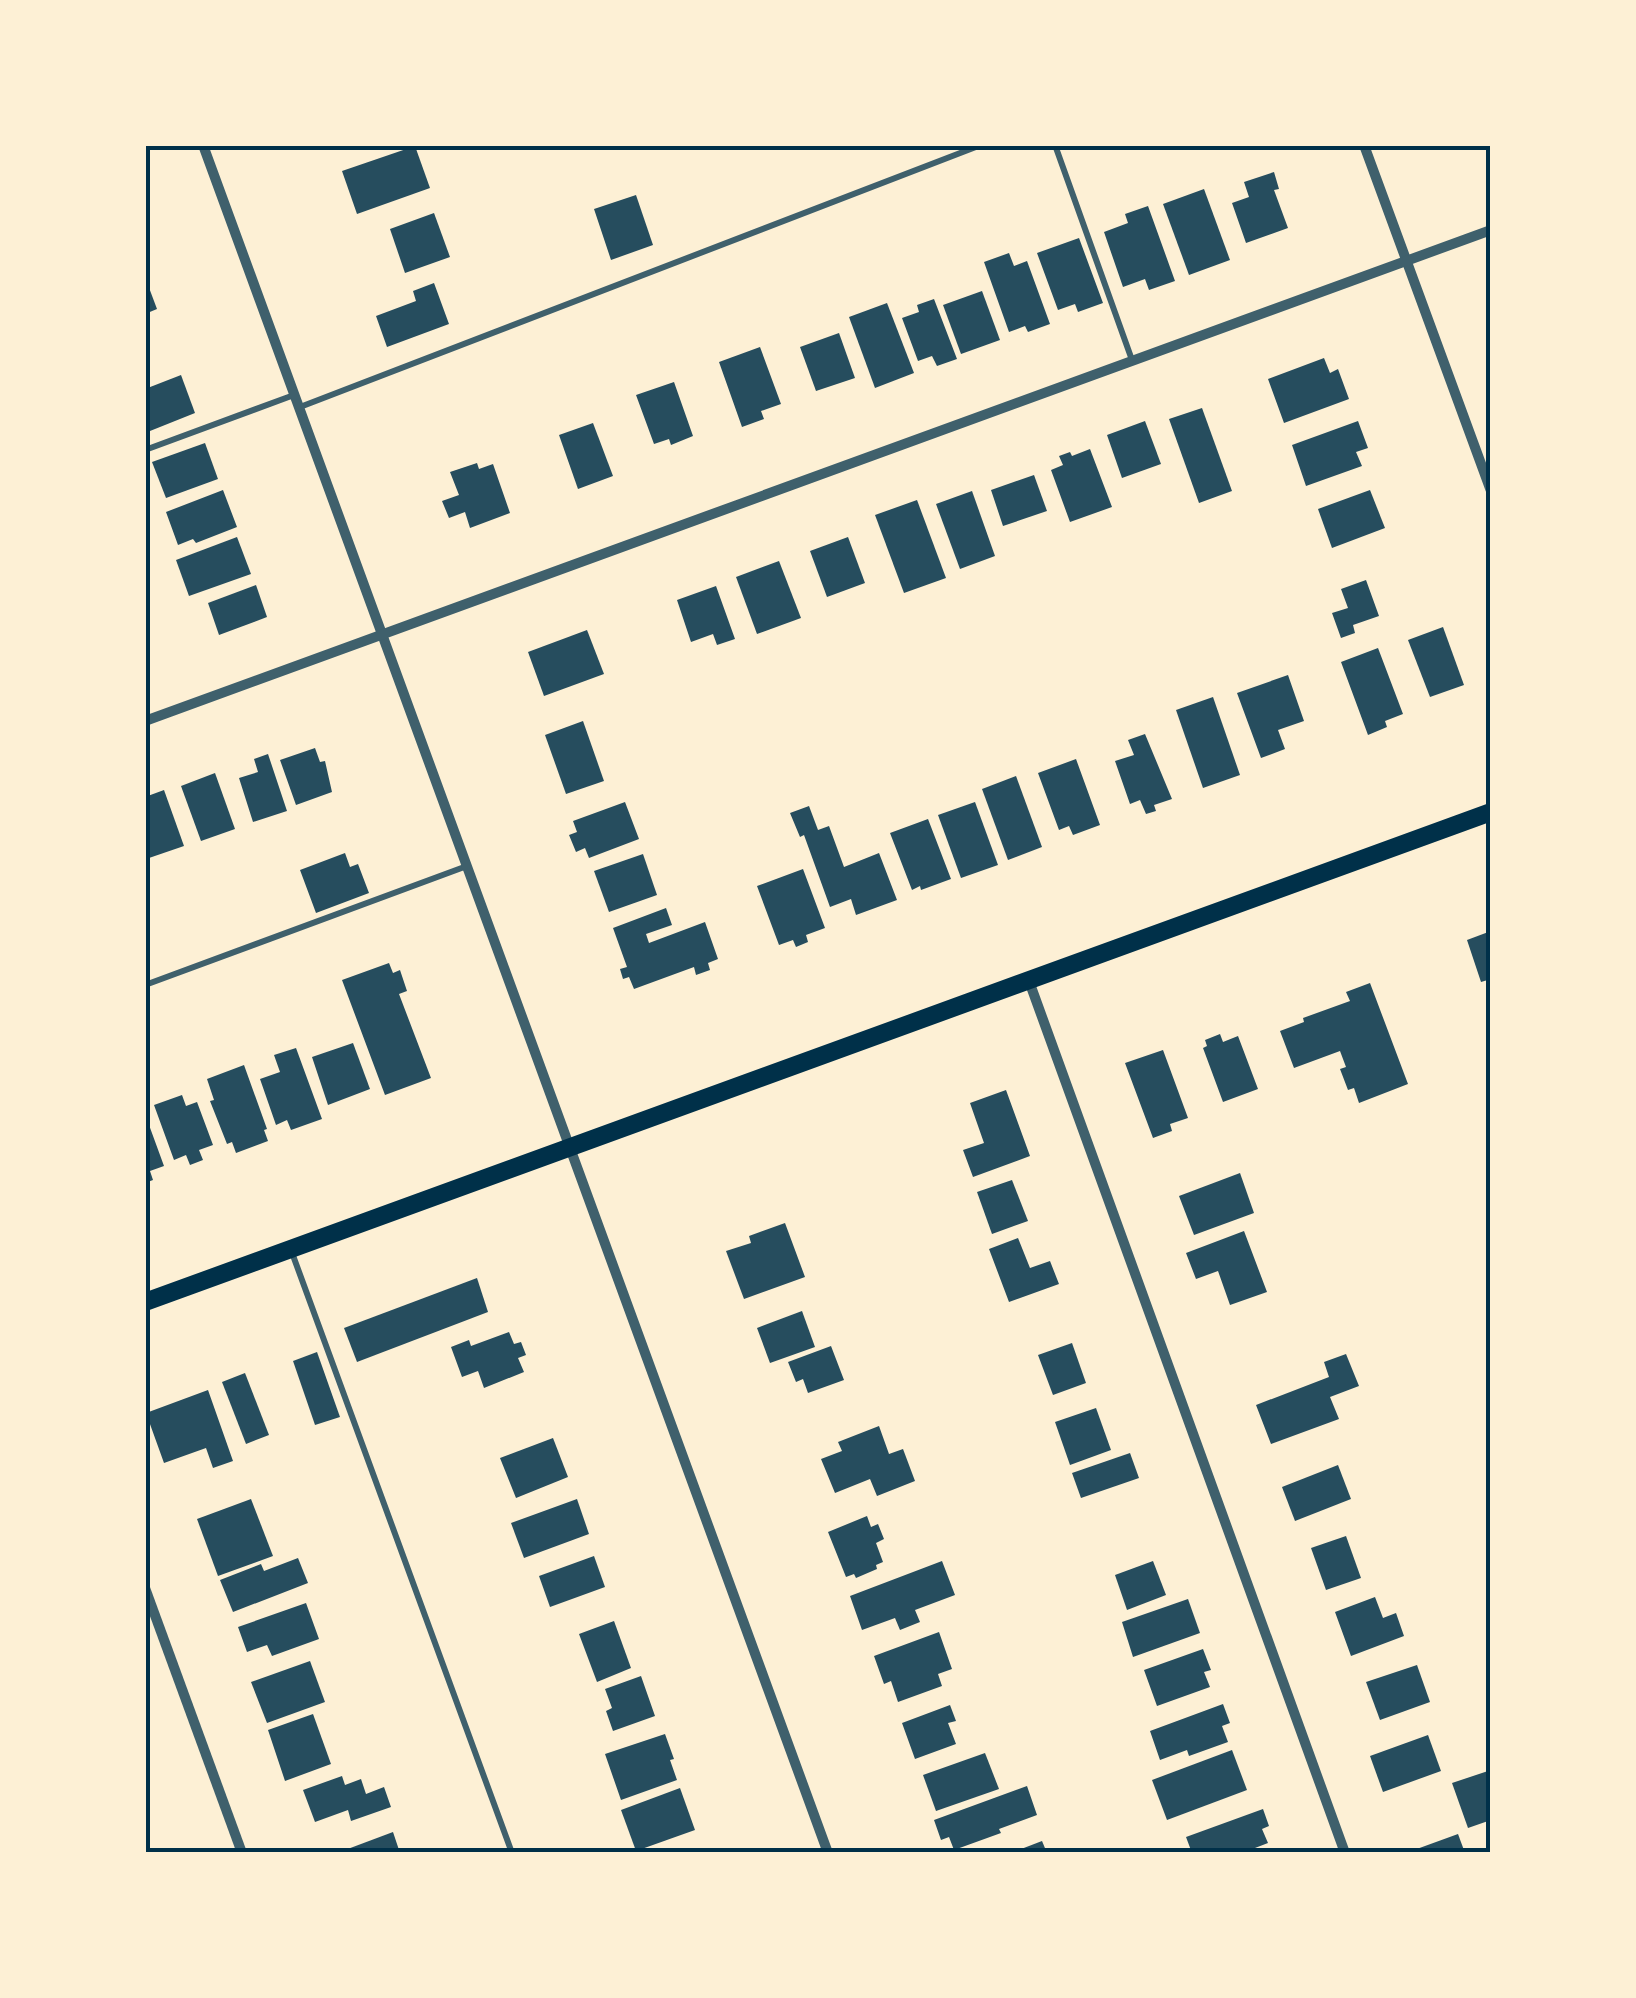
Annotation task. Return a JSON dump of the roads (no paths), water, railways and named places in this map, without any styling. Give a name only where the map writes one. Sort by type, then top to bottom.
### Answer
[{"type":"main road","points":[[145,1302],[1491,812]]},
{"type":"street","points":[[203,145],[828,1853]]},
{"type":"street","points":[[1364,145],[1491,491]]},
{"type":"street","points":[[145,721],[1491,230]]},
{"type":"street","points":[[1028,981],[1345,1853]]},
{"type":"street","points":[[145,1588],[242,1853]]},
{"type":"lane","points":[[145,450],[296,401],[981,145]]},
{"type":"lane","points":[[1055,145],[1132,361]]},
{"type":"lane","points":[[145,985],[467,866]]},
{"type":"lane","points":[[290,1249],[512,1853]]}]
